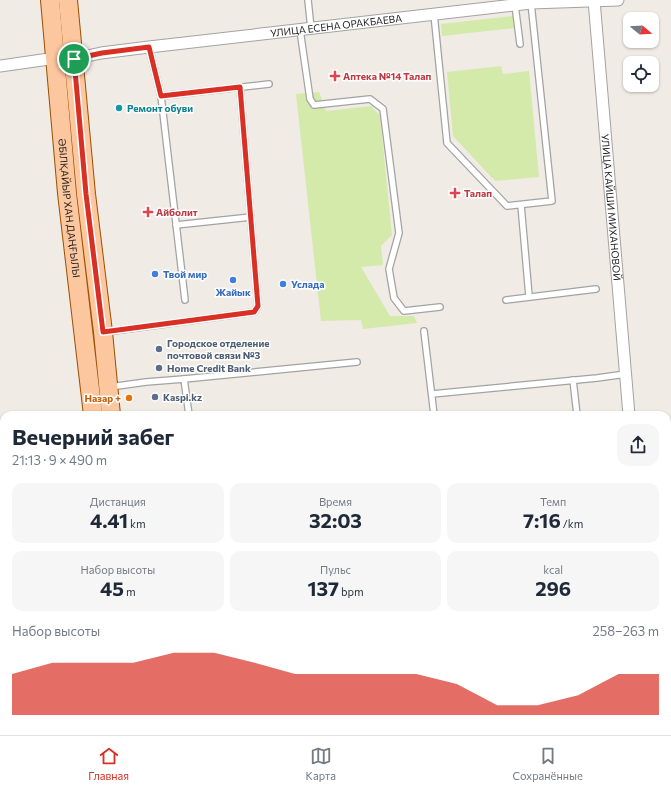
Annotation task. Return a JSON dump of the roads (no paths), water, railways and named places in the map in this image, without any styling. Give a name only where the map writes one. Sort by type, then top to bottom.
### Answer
[{"type":"main road","name":"ӘБІЛҚАЙЫР ХАН ДАҢҒЫЛЫ","points":[[50,0],[67,193],[93,411]]},
{"type":"main road","name":"ӘБІЛҚАЙЫР ХАН ДАҢҒЫЛЫ","points":[[68,0],[86,194],[103,332],[111,411]]},
{"type":"street","name":"УЛИЦА ЕСЕНА ОРАКБАЕВА","points":[[0,66],[56,58],[74,59],[102,53],[149,47],[531,3],[618,0]]},
{"type":"street","name":"УЛИЦА КАЙШИ МИХАНОВОЙ","points":[[594,1],[629,411]]},
{"type":"lane","points":[[308,0],[305,29],[311,102],[314,105],[370,99],[383,109],[399,233],[389,269],[394,298],[404,311],[440,307]]},
{"type":"lane","points":[[434,14],[447,143],[507,206],[521,205],[552,201],[531,3]]},
{"type":"lane","points":[[515,5],[520,44]]},
{"type":"lane","points":[[149,47],[161,96],[185,300]]},
{"type":"lane","points":[[161,96],[269,84]]},
{"type":"lane","points":[[103,332],[254,312],[258,306],[240,87]]},
{"type":"lane","points":[[521,205],[529,296]]},
{"type":"lane","points":[[176,225],[251,217]]},
{"type":"lane","points":[[506,300],[596,289]]},
{"type":"lane","points":[[424,331],[434,411]]},
{"type":"lane","points":[[108,388],[146,382],[357,362]]},
{"type":"lane","points":[[432,394],[626,374]]},
{"type":"lane","points":[[184,379],[188,411]]},
{"type":"lane","points":[[573,380],[577,411]]},
{"type":"place","name":"Аптека №14 Талап","points":[[335,76]]},
{"type":"place","name":"Ремонт обуви","points":[[119,108]]},
{"type":"place","name":"Талап","points":[[455,193]]},
{"type":"place","name":"Айболит","points":[[148,212]]},
{"type":"place","name":"Твой мир","points":[[155,274]]},
{"type":"place","name":"Жайык","points":[[233,280]]},
{"type":"place","name":"Услада","points":[[283,284]]},
{"type":"place","name":"Городское отделение почтовой связи №3","points":[[159,349]]},
{"type":"place","name":"Home Credit Bank","points":[[159,368]]},
{"type":"place","name":"Kaspi.kz","points":[[155,397]]},
{"type":"place","name":"Назар +","points":[[129,398]]}]
